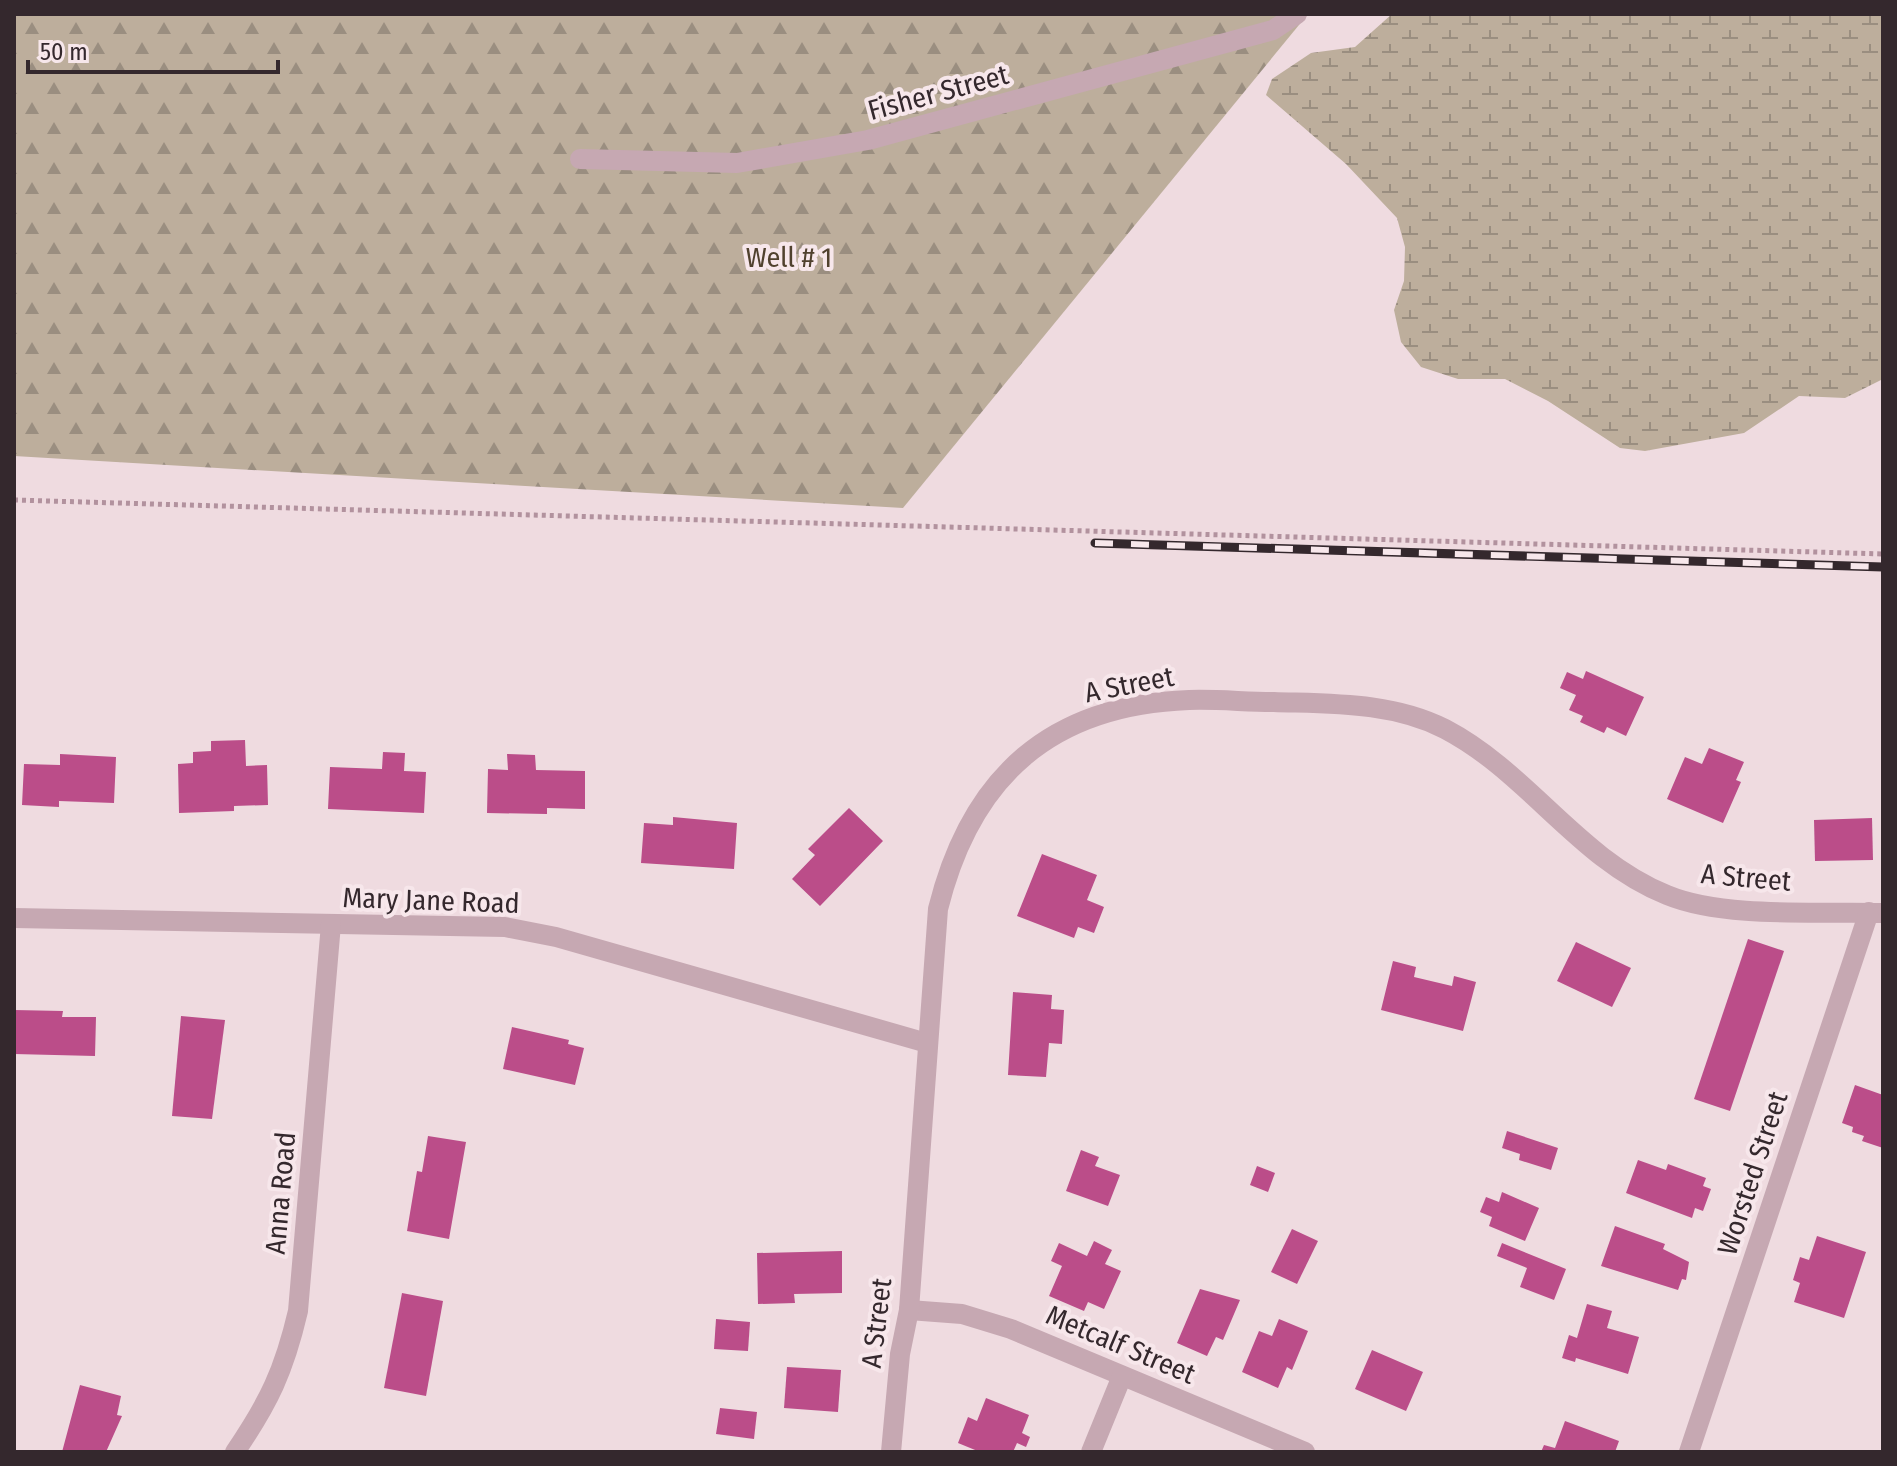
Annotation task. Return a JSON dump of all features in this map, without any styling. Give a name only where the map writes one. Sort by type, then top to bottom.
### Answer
[{"type":"street","name":"Fisher Street","points":[[580,159],[737,163],[868,140],[1273,30],[1297,14]]},
{"type":"street","name":"A Street","points":[[891,1452],[900,1354],[909,1310],[938,909],[949,866],[964,830],[991,791],[1018,761],[1054,734],[1096,715],[1145,704],[1190,700],[1354,704],[1401,712],[1444,729],[1483,753],[1520,781],[1586,847],[1668,895],[1731,909],[1876,913]]},
{"type":"street","name":"Worsted Street","points":[[1689,1452],[1876,913]]},
{"type":"street","name":"Mary Jane Road","points":[[14,918],[505,927],[556,937],[927,1043]]},
{"type":"street","name":"Anna Road","points":[[235,1452],[256,1421],[285,1366],[298,1311],[331,924]]},
{"type":"street","name":"Metcalf Street","points":[[909,1310],[962,1314],[1011,1329],[1305,1452]]},
{"type":"street","points":[[1091,1452],[1122,1376]]},
{"type":"path","points":[[14,500],[1883,554]]},
{"type":"green space","name":"Well # 1","points":[[14,14],[1308,14],[903,508],[14,456]]},
{"type":"green space","points":[[1392,14],[1883,14],[1883,379],[1845,398],[1799,396],[1744,433],[1645,451],[1620,448],[1548,401],[1505,379],[1458,379],[1421,367],[1401,342],[1394,310],[1404,281],[1405,247],[1397,218],[1346,164],[1266,95],[1272,79],[1311,53],[1355,47]]},
{"type":"building","points":[[1586,671],[1644,697],[1626,736],[1607,727],[1604,733],[1580,722],[1583,716],[1569,710],[1576,695],[1560,688],[1567,672],[1583,679]]},
{"type":"building","points":[[245,740],[246,766],[267,765],[268,805],[234,806],[234,811],[179,813],[178,764],[193,763],[193,752],[211,751],[211,741]]},
{"type":"building","points":[[1709,748],[1744,762],[1736,780],[1741,782],[1723,823],[1667,799],[1685,757],[1702,764]]},
{"type":"building","points":[[383,752],[405,753],[404,771],[426,772],[424,813],[328,809],[330,767],[382,769]]},
{"type":"building","points":[[60,754],[116,757],[114,803],[59,801],[59,807],[22,805],[24,764],[60,765]]},
{"type":"building","points":[[507,754],[535,755],[536,770],[585,771],[585,809],[547,808],[547,814],[487,813],[488,769],[508,770]]},
{"type":"building","points":[[849,808],[883,841],[820,906],[792,879],[815,855],[808,849]]},
{"type":"building","points":[[673,817],[737,823],[734,869],[641,863],[644,823],[673,825]]},
{"type":"building","points":[[1872,818],[1873,860],[1815,861],[1814,820]]},
{"type":"building","points":[[1042,854],[1097,875],[1087,900],[1104,907],[1094,933],[1078,927],[1074,938],[1017,916]]},
{"type":"building","points":[[1748,939],[1784,951],[1730,1111],[1694,1099]]},
{"type":"building","points":[[1576,942],[1631,968],[1612,1007],[1557,981]]},
{"type":"building","points":[[1393,961],[1416,967],[1414,977],[1452,986],[1454,976],[1476,982],[1463,1031],[1381,1010]]},
{"type":"building","points":[[1013,992],[1052,995],[1051,1009],[1064,1010],[1062,1044],[1049,1043],[1046,1077],[1008,1075]]},
{"type":"building","points":[[14,1010],[63,1011],[62,1017],[96,1017],[95,1056],[14,1054]]},
{"type":"building","points":[[181,1016],[225,1020],[212,1119],[172,1116]]},
{"type":"building","points":[[512,1027],[569,1040],[568,1044],[584,1048],[575,1085],[503,1069]]},
{"type":"building","points":[[1855,1085],[1883,1095],[1883,1148],[1862,1141],[1864,1136],[1852,1132],[1853,1127],[1842,1123]]},
{"type":"building","points":[[1507,1131],[1558,1148],[1551,1170],[1519,1160],[1520,1154],[1502,1148]]},
{"type":"building","points":[[428,1136],[466,1142],[449,1239],[407,1231],[417,1171],[422,1172]]},
{"type":"building","points":[[1081,1150],[1099,1157],[1095,1166],[1120,1175],[1108,1206],[1066,1191]]},
{"type":"building","points":[[1638,1160],[1666,1170],[1668,1164],[1706,1178],[1703,1186],[1711,1189],[1703,1211],[1695,1208],[1692,1218],[1626,1193]]},
{"type":"building","points":[[1257,1166],[1275,1173],[1268,1192],[1250,1185]]},
{"type":"building","points":[[1502,1192],[1539,1208],[1525,1241],[1489,1226],[1492,1217],[1480,1212],[1486,1197],[1499,1202]]},
{"type":"building","points":[[1615,1226],[1665,1244],[1663,1249],[1689,1262],[1686,1280],[1682,1279],[1678,1290],[1601,1266]]},
{"type":"building","points":[[1292,1229],[1318,1241],[1297,1284],[1271,1272]]},
{"type":"building","points":[[1817,1236],[1866,1252],[1844,1318],[1794,1302],[1800,1283],[1793,1280],[1800,1257],[1809,1260]]},
{"type":"building","points":[[1094,1241],[1112,1250],[1105,1264],[1121,1271],[1104,1309],[1088,1302],[1084,1311],[1049,1296],[1062,1266],[1051,1261],[1059,1243],[1087,1256]]},
{"type":"building","points":[[1502,1243],[1566,1269],[1554,1300],[1520,1287],[1527,1268],[1497,1256]]},
{"type":"building","points":[[842,1251],[842,1293],[794,1294],[795,1303],[758,1304],[757,1253]]},
{"type":"building","points":[[1200,1289],[1240,1300],[1223,1340],[1216,1337],[1207,1356],[1177,1343]]},
{"type":"building","points":[[402,1293],[443,1301],[426,1396],[384,1388]]},
{"type":"building","points":[[1587,1304],[1612,1311],[1607,1328],[1639,1337],[1628,1374],[1576,1358],[1575,1362],[1562,1358],[1569,1335],[1577,1338]]},
{"type":"building","points":[[716,1319],[750,1322],[748,1351],[714,1349]]},
{"type":"building","points":[[1279,1319],[1308,1331],[1292,1370],[1287,1367],[1278,1388],[1242,1372],[1259,1331],[1272,1336]]},
{"type":"building","points":[[1372,1350],[1423,1372],[1406,1411],[1355,1389]]},
{"type":"building","points":[[787,1367],[841,1370],[838,1412],[784,1408]]},
{"type":"building","points":[[80,1385],[121,1396],[117,1415],[122,1416],[106,1452],[62,1452]]},
{"type":"building","points":[[986,1398],[1029,1415],[1022,1433],[1030,1437],[1026,1447],[1017,1443],[1013,1452],[980,1452],[958,1443],[968,1417],[977,1421]]},
{"type":"building","points":[[720,1408],[757,1412],[754,1439],[716,1434]]},
{"type":"building","points":[[1565,1421],[1619,1441],[1615,1452],[1541,1452],[1544,1445],[1555,1448]]},
{"type":"railway","points":[[1095,543],[1883,567]]}]
